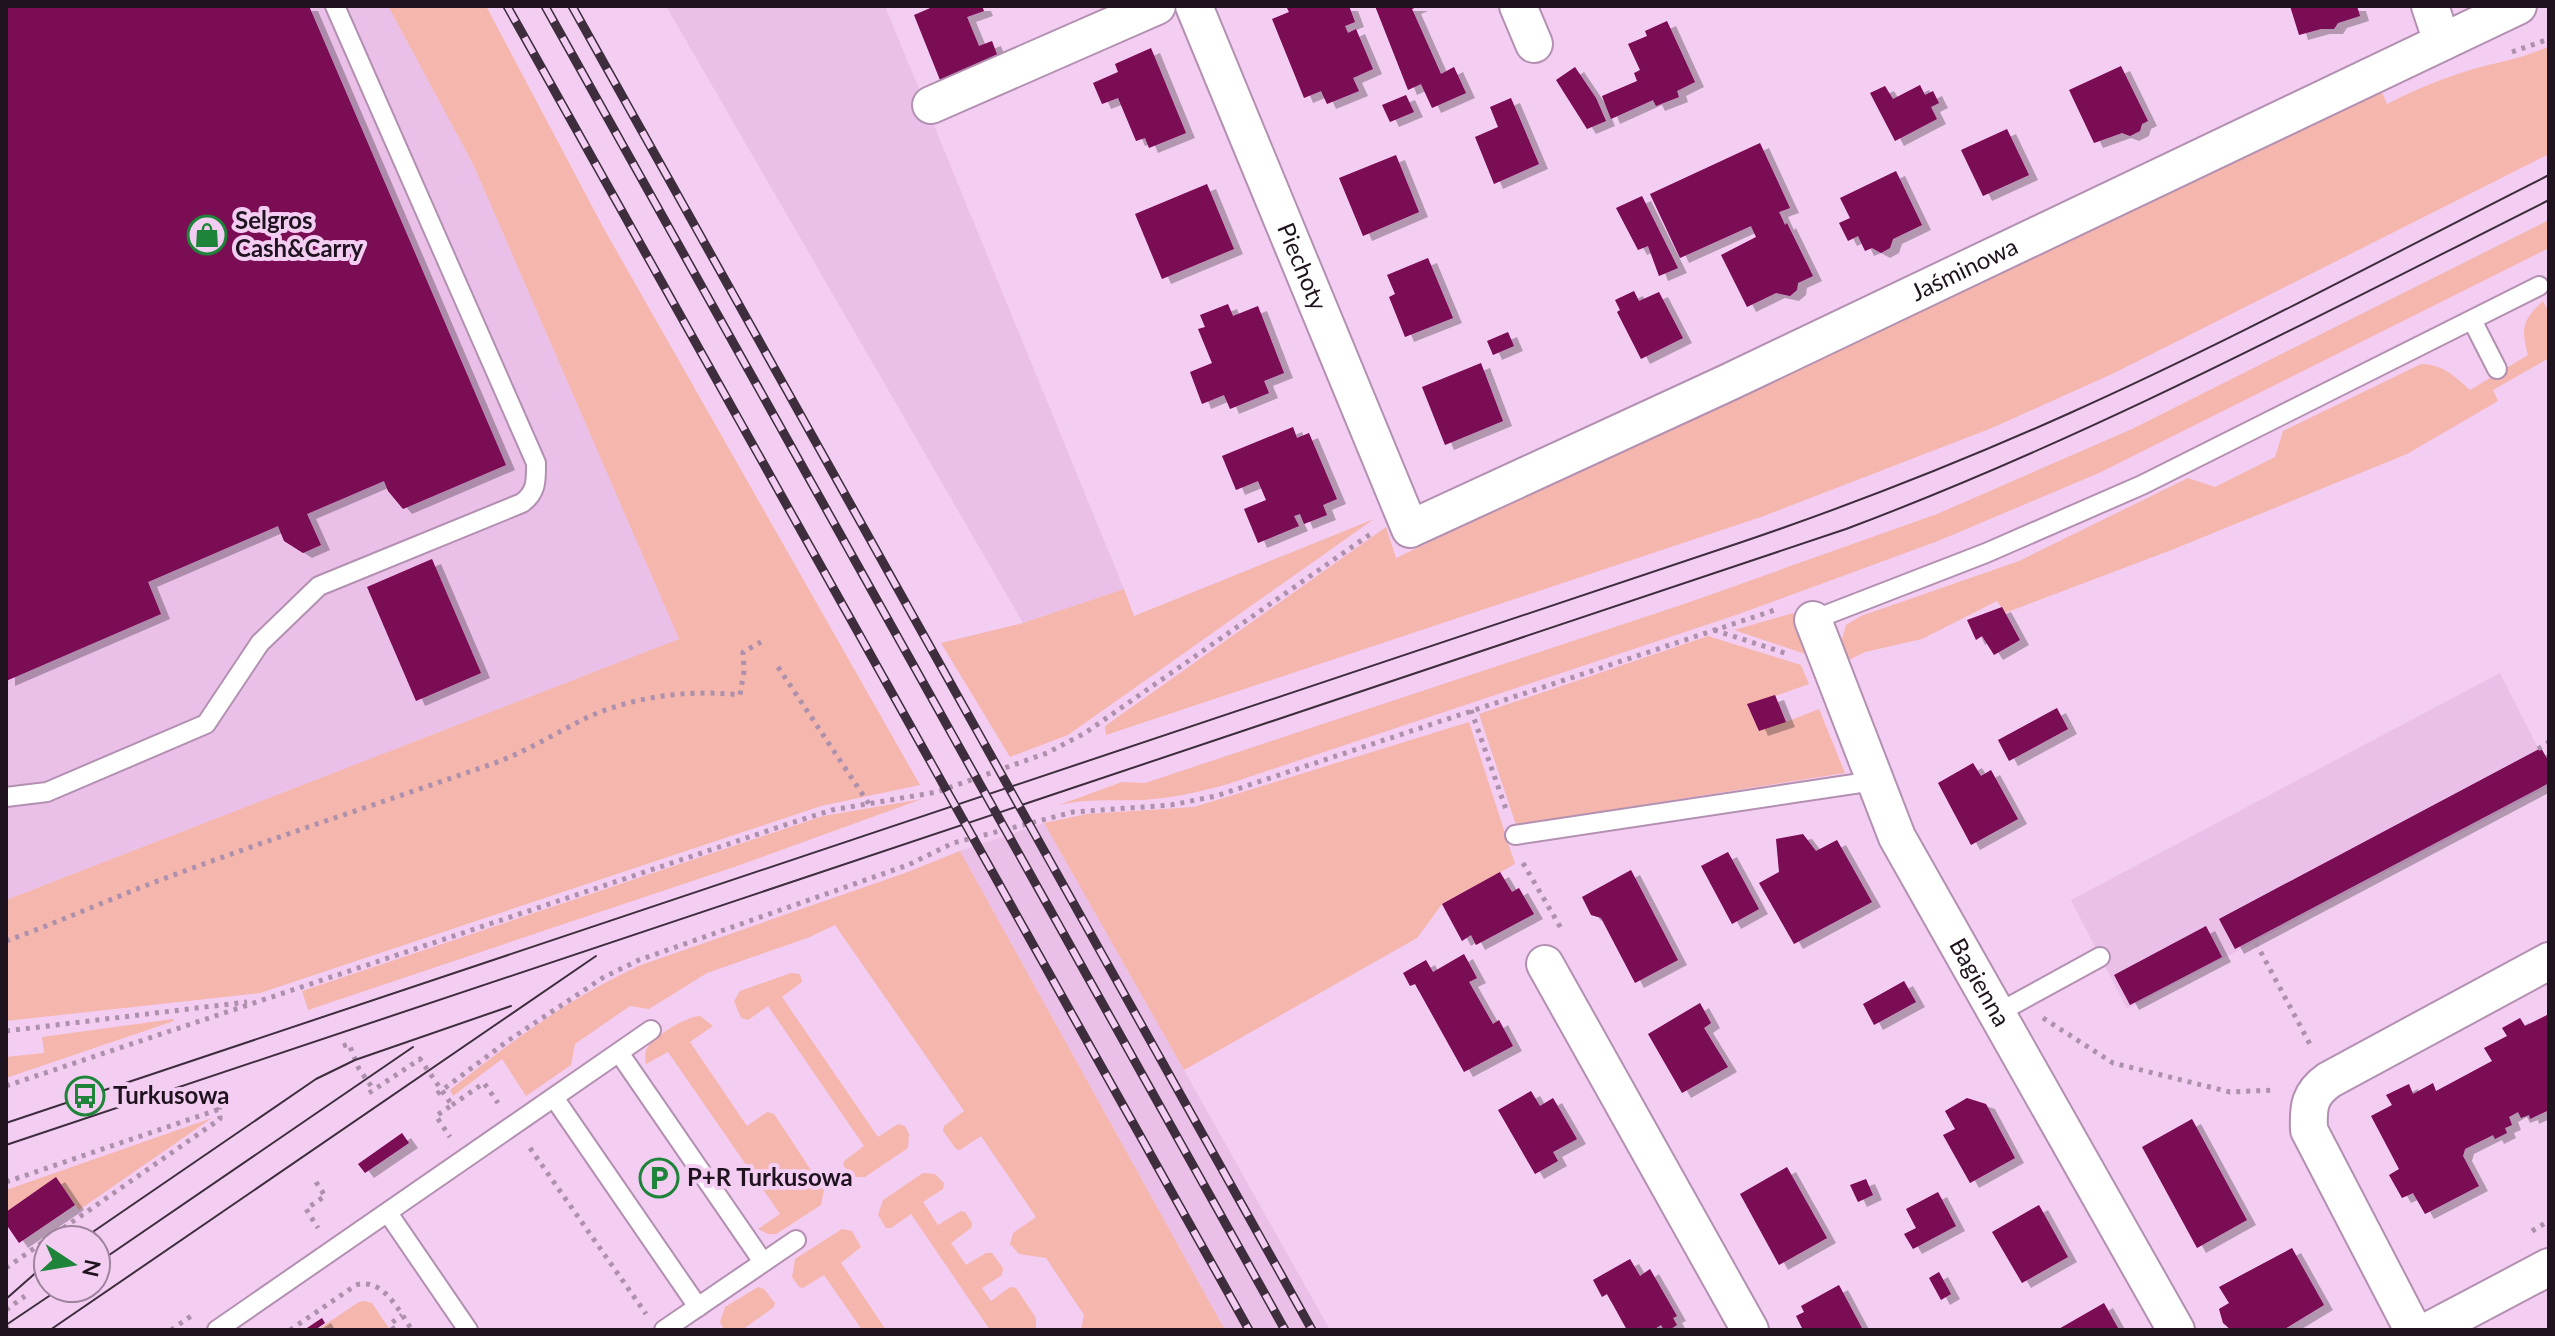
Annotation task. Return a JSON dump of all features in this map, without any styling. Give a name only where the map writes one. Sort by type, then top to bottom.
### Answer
[{"type":"street","points":[[931,105],[1157,6]]},
{"type":"street","name":"Piechoty","points":[[1194,6],[1406,520]]},
{"type":"street","points":[[1518,6],[1534,44]]},
{"type":"street","points":[[2430,6],[2442,42]]},
{"type":"street","name":"Jaśminowa","points":[[1406,520],[1798,350],[2518,6]]},
{"type":"street","name":"Bagienna","points":[[1800,613],[1897,837],[2008,1008],[2176,1330]]},
{"type":"street","points":[[2413,1330],[2309,1130],[2308,1110],[2323,1084],[2549,961]]},
{"type":"street","points":[[1545,964],[1750,1330]]},
{"type":"street","points":[[2430,1330],[2549,1267]]},
{"type":"lane","points":[[6,797],[47,792],[206,724],[260,643],[319,586],[522,503],[532,495],[536,463],[335,6]]},
{"type":"lane","points":[[1800,613],[1941,571],[2077,514],[2219,448],[2539,286]]},
{"type":"lane","points":[[2472,320],[2497,369]]},
{"type":"lane","points":[[1515,835],[1874,781]]},
{"type":"lane","points":[[2008,1008],[2100,957]]},
{"type":"lane","points":[[217,1330],[651,1030]]},
{"type":"lane","points":[[620,1054],[763,1262]]},
{"type":"lane","points":[[555,1099],[698,1307]]},
{"type":"lane","points":[[388,1213],[468,1330]]},
{"type":"lane","points":[[664,1330],[796,1240]]},
{"type":"path","points":[[6,1086],[261,1004],[797,821],[832,810],[937,792],[1038,757],[1068,743],[1406,520]]},
{"type":"path","points":[[439,1092],[509,1040],[622,968],[908,865],[953,843],[1073,812],[1171,805],[1216,796],[1471,710],[1800,613]]},
{"type":"path","points":[[6,941],[180,872],[495,763],[558,735],[582,720],[612,709],[649,698],[675,695],[740,695],[743,652],[761,642]]},
{"type":"path","points":[[778,667],[869,804]]},
{"type":"path","points":[[1471,710],[1515,835]]},
{"type":"path","points":[[2538,749],[2549,742]]},
{"type":"path","points":[[2008,1008],[2113,1063],[2230,1092],[2323,1084],[2256,943]]},
{"type":"path","points":[[6,1031],[261,1004]]},
{"type":"path","points":[[343,1046],[349,1044],[357,1070],[371,1092],[420,1059],[439,1092],[452,1105]]},
{"type":"path","points":[[450,1137],[436,1116],[484,1083],[499,1105]]},
{"type":"path","points":[[6,1182],[220,1106],[220,1119],[215,1123],[6,1268]]},
{"type":"path","points":[[528,1141],[643,1312],[649,1314],[685,1290]]},
{"type":"path","points":[[290,1330],[364,1282],[376,1284],[412,1330]]},
{"type":"path","points":[[6,1310],[25,1296]]},
{"type":"path","points":[[394,1330],[390,1324],[402,1315]]},
{"type":"shaded area","points":[[6,6],[388,6],[473,164],[679,639],[6,900]]},
{"type":"shaded area","points":[[388,6],[486,6],[603,227],[920,785],[821,806],[260,993],[6,1021],[6,900],[679,639],[473,164]]},
{"type":"shaded area","points":[[666,6],[885,6],[1124,589],[1023,623]]},
{"type":"shaded area","points":[[2549,46],[2549,154],[2112,374],[1992,428],[1761,517],[1106,735],[1105,726],[1386,527],[1396,558],[2381,90],[2387,104],[2449,77]]},
{"type":"shaded area","points":[[2549,220],[2549,248],[2099,473],[1938,541],[1739,614],[1228,784],[1165,798],[1088,801],[1056,806],[1122,782],[1145,783],[1687,603],[1937,514],[2132,429]]},
{"type":"shaded area","points":[[2543,301],[2549,312],[2549,358],[2493,390],[2498,401],[2407,454],[2174,549],[2005,613],[1997,601],[1922,639],[1865,652],[1845,662],[1842,639],[1846,625],[1861,616],[2019,561],[2188,478],[2215,487],[2275,457],[2283,431],[2421,364],[2442,369],[2470,390],[2528,355],[2525,325]]},
{"type":"shaded area","points":[[1374,519],[1068,735],[1010,757],[941,643],[1023,623],[1124,589],[1134,616]]},
{"type":"shaded area","points":[[1793,613],[1808,655],[1734,630]]},
{"type":"shaded area","points":[[1708,636],[1801,665],[1809,684],[1775,696],[1786,722],[1819,709],[1845,773],[1516,825],[1479,714]]},
{"type":"shaded area","points":[[2500,673],[2549,770],[2549,786],[2127,1009],[2071,900]]},
{"type":"shaded area","points":[[1469,722],[1515,864],[1442,904],[1417,938],[1184,1070],[1044,823],[1087,814],[1194,807]]},
{"type":"shaded area","points":[[922,799],[740,865],[308,1010],[302,991],[823,816]]},
{"type":"shaded area","points":[[1044,823],[1330,1330],[1225,1330],[960,851]]},
{"type":"shaded area","points":[[960,851],[1225,1330],[1081,1330],[1084,1315],[1046,1258],[1019,1254],[1010,1244],[1013,1233],[1036,1217],[981,1136],[960,1150],[943,1131],[944,1126],[964,1111],[835,925],[810,937],[707,973],[649,1009],[630,1006],[575,1044],[571,1065],[526,1096],[502,1059],[453,1096],[450,1090],[542,1022],[615,977]]},
{"type":"shaded area","points":[[791,973],[800,974],[802,982],[782,997],[878,1137],[898,1124],[905,1126],[909,1134],[908,1148],[865,1177],[853,1177],[843,1165],[864,1146],[768,1006],[748,1020],[741,1018],[734,1001],[740,991]]},
{"type":"shaded area","points":[[700,1016],[713,1026],[690,1042],[747,1126],[767,1112],[774,1114],[824,1190],[821,1205],[776,1234],[758,1229],[780,1214],[668,1052],[646,1064],[647,1047],[653,1041],[680,1023]]},
{"type":"shaded area","points":[[173,1019],[6,1078],[6,1057],[44,1053],[42,1037]]},
{"type":"shaded area","points":[[212,1118],[79,1210],[56,1178],[6,1212],[6,1190]]},
{"type":"shaded area","points":[[923,1173],[935,1174],[944,1183],[943,1189],[923,1202],[938,1225],[961,1211],[972,1223],[971,1228],[951,1243],[966,1265],[986,1253],[992,1253],[1003,1268],[1002,1275],[982,1288],[991,1301],[1010,1287],[1016,1288],[1036,1318],[1036,1330],[990,1330],[911,1214],[891,1228],[886,1228],[878,1215],[883,1200]]},
{"type":"shaded area","points":[[842,1229],[852,1231],[861,1247],[841,1263],[886,1330],[862,1330],[824,1275],[803,1288],[792,1277],[795,1259]]},
{"type":"shaded area","points":[[758,1287],[764,1289],[775,1303],[774,1307],[742,1330],[724,1330],[720,1322],[725,1307]]},
{"type":"shaded area","points":[[359,1302],[372,1303],[390,1330],[317,1330]]},
{"type":"building","name":"Selgros Cash&Carry","points":[[6,6],[309,6],[506,465],[403,509],[384,481],[307,514],[321,545],[303,553],[284,541],[278,526],[148,582],[161,614],[6,681]]},
{"type":"building","points":[[935,6],[982,6],[984,11],[967,17],[979,46],[992,41],[998,57],[940,80],[914,15]]},
{"type":"building","points":[[1286,6],[1349,6],[1355,22],[1345,26],[1348,33],[1356,29],[1373,69],[1353,78],[1359,91],[1327,104],[1321,91],[1304,98],[1272,19],[1289,12]]},
{"type":"building","points":[[1375,6],[1419,6],[1412,9],[1441,74],[1454,67],[1466,93],[1432,108],[1421,84],[1408,90]]},
{"type":"building","points":[[2290,6],[2357,6],[2360,16],[2338,23],[2334,29],[2299,35]]},
{"type":"building","points":[[1667,21],[1695,82],[1677,91],[1679,97],[1656,106],[1653,100],[1611,119],[1602,96],[1637,81],[1634,73],[1640,70],[1628,44],[1647,36],[1645,31]]},
{"type":"building","points":[[1151,48],[1186,133],[1149,148],[1145,138],[1136,141],[1118,98],[1102,104],[1093,83],[1118,72],[1115,64]]},
{"type":"building","points":[[2121,66],[2148,121],[2142,124],[2140,131],[2130,136],[2122,133],[2094,143],[2069,90]]},
{"type":"building","points":[[1575,67],[1596,98],[1606,121],[1587,129],[1556,80]]},
{"type":"building","points":[[1920,85],[1925,95],[1933,91],[1939,103],[1931,107],[1937,119],[1895,141],[1870,93],[1885,86],[1893,99]]},
{"type":"building","points":[[1406,95],[1414,112],[1390,122],[1382,105]]},
{"type":"building","points":[[1511,98],[1539,164],[1494,184],[1475,137],[1498,127],[1490,107]]},
{"type":"building","points":[[2007,129],[2029,175],[1983,196],[1961,150]]},
{"type":"building","points":[[1760,143],[1790,208],[1779,212],[1813,276],[1798,283],[1797,290],[1790,296],[1776,293],[1747,307],[1721,255],[1756,237],[1751,226],[1680,258],[1650,194]]},
{"type":"building","points":[[1396,155],[1419,212],[1363,236],[1339,178]]},
{"type":"building","points":[[1896,171],[1922,225],[1893,239],[1890,248],[1881,253],[1872,248],[1865,251],[1858,236],[1848,241],[1839,223],[1850,218],[1840,198]]},
{"type":"building","points":[[1207,184],[1234,249],[1162,279],[1135,214]]},
{"type":"building","points":[[1642,196],[1678,268],[1659,276],[1648,246],[1638,250],[1616,208]]},
{"type":"building","points":[[1428,258],[1453,318],[1405,337],[1389,297],[1395,294],[1387,275]]},
{"type":"building","points":[[1634,291],[1639,301],[1659,292],[1683,338],[1641,359],[1617,312],[1620,310],[1615,300]]},
{"type":"building","points":[[1228,304],[1233,316],[1258,306],[1284,373],[1264,381],[1269,393],[1230,409],[1224,395],[1202,404],[1190,372],[1212,363],[1198,329],[1205,327],[1200,315]]},
{"type":"building","points":[[1508,332],[1514,346],[1493,355],[1487,341]]},
{"type":"building","points":[[1481,363],[1503,421],[1445,445],[1422,387]]},
{"type":"building","points":[[1293,427],[1297,438],[1309,433],[1337,499],[1323,505],[1327,515],[1304,524],[1300,514],[1294,516],[1299,526],[1258,543],[1244,509],[1266,500],[1258,481],[1236,490],[1222,456]]},
{"type":"building","points":[[432,559],[481,673],[416,701],[367,587]]},
{"type":"building","points":[[2002,607],[2020,640],[1994,655],[1982,636],[1976,640],[1967,620]]},
{"type":"building","points":[[1775,695],[1786,722],[1759,731],[1747,704]]},
{"type":"building","points":[[2057,708],[2068,729],[2009,761],[1998,740]]},
{"type":"building","points":[[2541,748],[2549,762],[2549,783],[2235,949],[2219,919]]},
{"type":"building","points":[[1973,763],[1981,776],[1991,770],[2018,819],[1971,845],[1938,783]]},
{"type":"building","points":[[1803,834],[1816,851],[1837,840],[1872,902],[1794,944],[1759,883],[1779,872],[1776,839]]},
{"type":"building","points":[[1728,852],[1759,909],[1732,924],[1701,866]]},
{"type":"building","points":[[1631,870],[1678,960],[1635,983],[1601,918],[1591,915],[1582,897]]},
{"type":"building","points":[[1500,872],[1512,892],[1519,888],[1534,914],[1476,945],[1471,935],[1462,941],[1442,904]]},
{"type":"building","points":[[2206,926],[2222,957],[2130,1005],[2114,975]]},
{"type":"building","points":[[1464,954],[1477,978],[1469,982],[1493,1024],[1499,1020],[1513,1046],[1464,1072],[1415,984],[1410,986],[1403,973],[1426,960],[1433,972]]},
{"type":"building","points":[[1904,981],[1916,1002],[1874,1025],[1863,1004]]},
{"type":"building","points":[[1700,1003],[1711,1023],[1704,1028],[1728,1067],[1682,1093],[1648,1034]]},
{"type":"building","points":[[2547,1015],[2547,1111],[2530,1119],[2529,1115],[2521,1118],[2518,1112],[2509,1117],[2512,1125],[2505,1128],[2507,1133],[2495,1139],[2493,1135],[2465,1149],[2463,1156],[2479,1186],[2425,1214],[2413,1193],[2402,1198],[2389,1175],[2399,1169],[2371,1116],[2392,1105],[2386,1095],[2409,1084],[2413,1094],[2433,1083],[2436,1091],[2492,1061],[2484,1048],[2507,1036],[2502,1028],[2520,1018],[2525,1026]]},
{"type":"building","points":[[1531,1091],[1540,1106],[1553,1098],[1577,1139],[1553,1152],[1558,1161],[1535,1174],[1498,1110]]},
{"type":"building","points":[[1967,1098],[1986,1104],[2015,1158],[1970,1183],[1943,1135],[1955,1129],[1945,1111]]},
{"type":"building","points":[[2192,1119],[2247,1220],[2197,1248],[2142,1147]]},
{"type":"building","points":[[402,1133],[409,1143],[365,1173],[358,1164]]},
{"type":"building","points":[[1787,1167],[1827,1238],[1779,1265],[1740,1194]]},
{"type":"building","points":[[56,1177],[75,1205],[47,1224],[32,1224],[32,1234],[19,1243],[6,1224],[6,1212]]},
{"type":"building","points":[[1866,1179],[1873,1195],[1858,1202],[1850,1185]]},
{"type":"building","points":[[1938,1192],[1956,1226],[1913,1249],[1904,1234],[1916,1228],[1906,1209]]},
{"type":"building","points":[[2039,1205],[2068,1257],[2022,1283],[1992,1232]]},
{"type":"building","points":[[2292,1248],[2324,1305],[2283,1330],[2231,1330],[2223,1323],[2219,1309],[2229,1303],[2219,1287]]},
{"type":"building","points":[[1630,1259],[1640,1276],[1650,1269],[1677,1316],[1673,1318],[1677,1325],[1669,1330],[1664,1330],[1661,1325],[1653,1330],[1627,1330],[1607,1294],[1602,1297],[1593,1280]]},
{"type":"building","points":[[1939,1272],[1951,1294],[1941,1300],[1929,1278]]},
{"type":"building","points":[[1839,1285],[1863,1330],[1803,1330],[1796,1316],[1804,1312],[1801,1306]]},
{"type":"building","points":[[2104,1303],[2118,1328],[2115,1330],[2057,1330]]},
{"type":"building","points":[[322,1318],[325,1323],[315,1330],[304,1330]]},
{"type":"tram line","points":[[6,1123],[1825,513],[1989,448],[2131,385],[2549,175]]},
{"type":"tram line","points":[[6,1145],[1846,529],[2026,456],[2202,374],[2549,200]]},
{"type":"tram line","points":[[50,1330],[596,956]]},
{"type":"tram line","points":[[104,1224],[316,1079],[355,1060],[511,1006]]},
{"type":"tram line","points":[[112,1253],[413,1047]]},
{"type":"tram line","points":[[6,1299],[32,1276]]},
{"type":"tram line","points":[[6,1325],[37,1304]]},
{"type":"railway","points":[[507,6],[1249,1330]]},
{"type":"railway","points":[[545,6],[1285,1330]]},
{"type":"railway","points":[[572,6],[1312,1330]]},
{"type":"place","name":"Selgros Cash&Carry","points":[[207,235]]},
{"type":"place","name":"Turkusowa","points":[[85,1096]]},
{"type":"place","name":"P+R Turkusowa","points":[[659,1178]]}]
